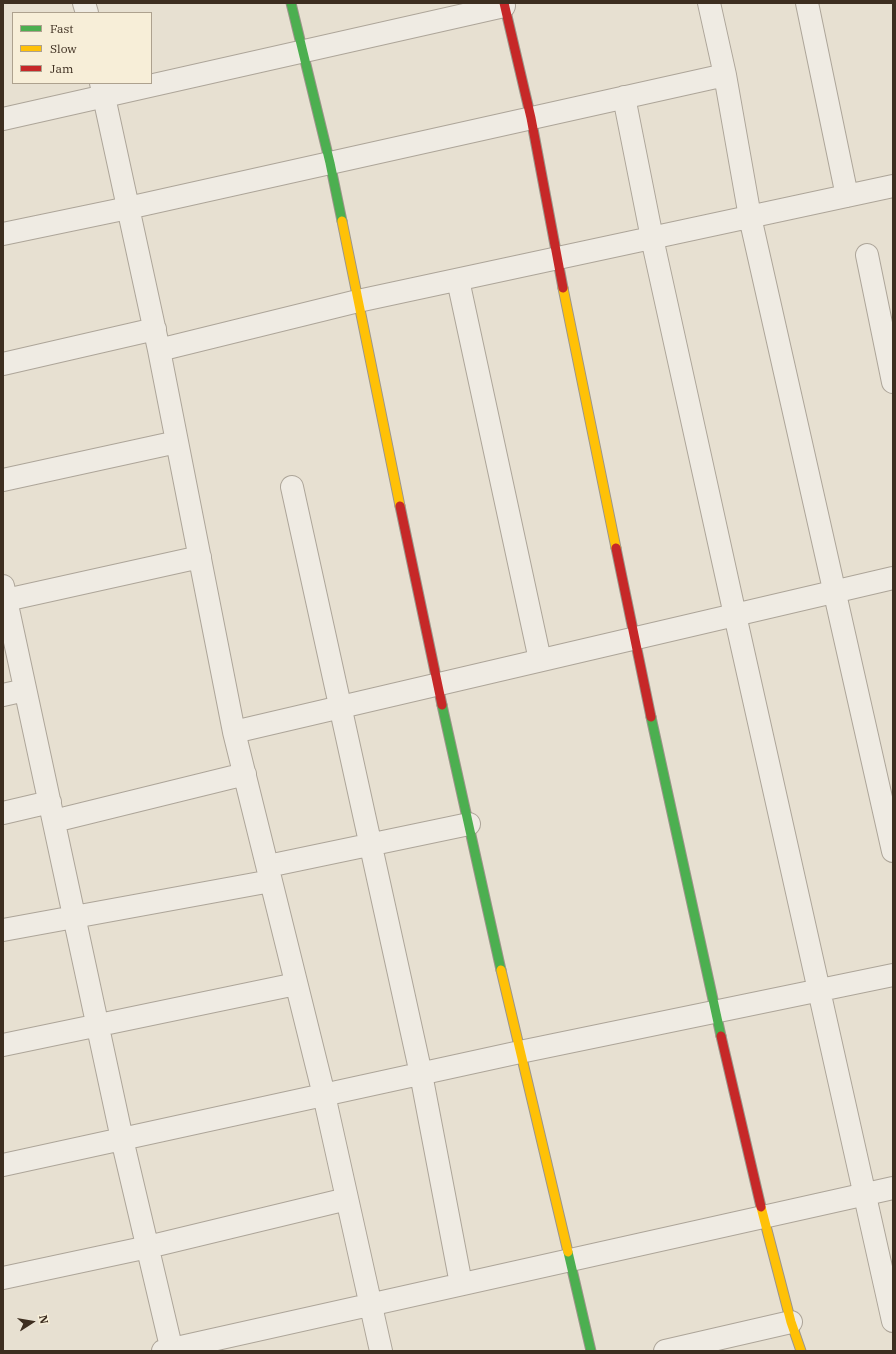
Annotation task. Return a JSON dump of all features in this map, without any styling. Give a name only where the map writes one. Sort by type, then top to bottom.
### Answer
[{"type":"street","points":[[291,3],[330,163],[437,684],[568,1260],[591,1351]]},
{"type":"street","points":[[709,3],[725,74],[750,217],[893,851]]},
{"type":"street","points":[[807,3],[847,196]]},
{"type":"street","points":[[152,80],[302,51],[504,4],[531,118],[557,259],[634,638],[715,1012],[763,1217],[790,1322],[801,1351]]},
{"type":"street","points":[[3,234],[128,208],[725,74]]},
{"type":"street","points":[[3,119],[103,90],[134,84]]},
{"type":"street","points":[[103,90],[178,442],[234,732],[324,1095],[381,1351]]},
{"type":"street","points":[[624,97],[652,238],[893,1321]]},
{"type":"street","points":[[3,364],[157,340],[358,301],[893,186]]},
{"type":"street","points":[[867,256],[893,382]]},
{"type":"street","points":[[458,280],[540,660]]},
{"type":"street","points":[[3,480],[178,442]]},
{"type":"street","points":[[292,487],[421,1074],[461,1284]]},
{"type":"street","points":[[200,557],[4,593],[122,1139],[148,1247],[169,1350],[893,1188]]},
{"type":"street","points":[[234,732],[893,578]]},
{"type":"street","points":[[3,695],[26,690]]},
{"type":"street","points":[[3,813],[52,811],[245,774]]},
{"type":"street","points":[[3,930],[269,874],[370,845],[469,824]]},
{"type":"street","points":[[3,1165],[520,1052],[893,975]]},
{"type":"street","points":[[3,1045],[296,984]]},
{"type":"street","points":[[3,1278],[148,1247],[347,1199]]},
{"type":"street","points":[[665,1351],[790,1322]]},
{"type":"traffic: fast","points":[[291,3],[330,163],[342,221]]},
{"type":"traffic: fast","points":[[442,705],[501,970]]},
{"type":"traffic: fast","points":[[651,717],[721,1036]]},
{"type":"traffic: fast","points":[[568,1252],[591,1351]]},
{"type":"traffic: slow","points":[[342,221],[400,506]]},
{"type":"traffic: slow","points":[[563,288],[616,548]]},
{"type":"traffic: slow","points":[[501,970],[568,1252]]},
{"type":"traffic: slow","points":[[761,1207],[791,1322],[801,1351]]},
{"type":"traffic: jam","points":[[504,3],[531,118],[563,288]]},
{"type":"traffic: jam","points":[[400,506],[442,705]]},
{"type":"traffic: jam","points":[[616,548],[651,717]]},
{"type":"traffic: jam","points":[[721,1036],[761,1207]]}]
